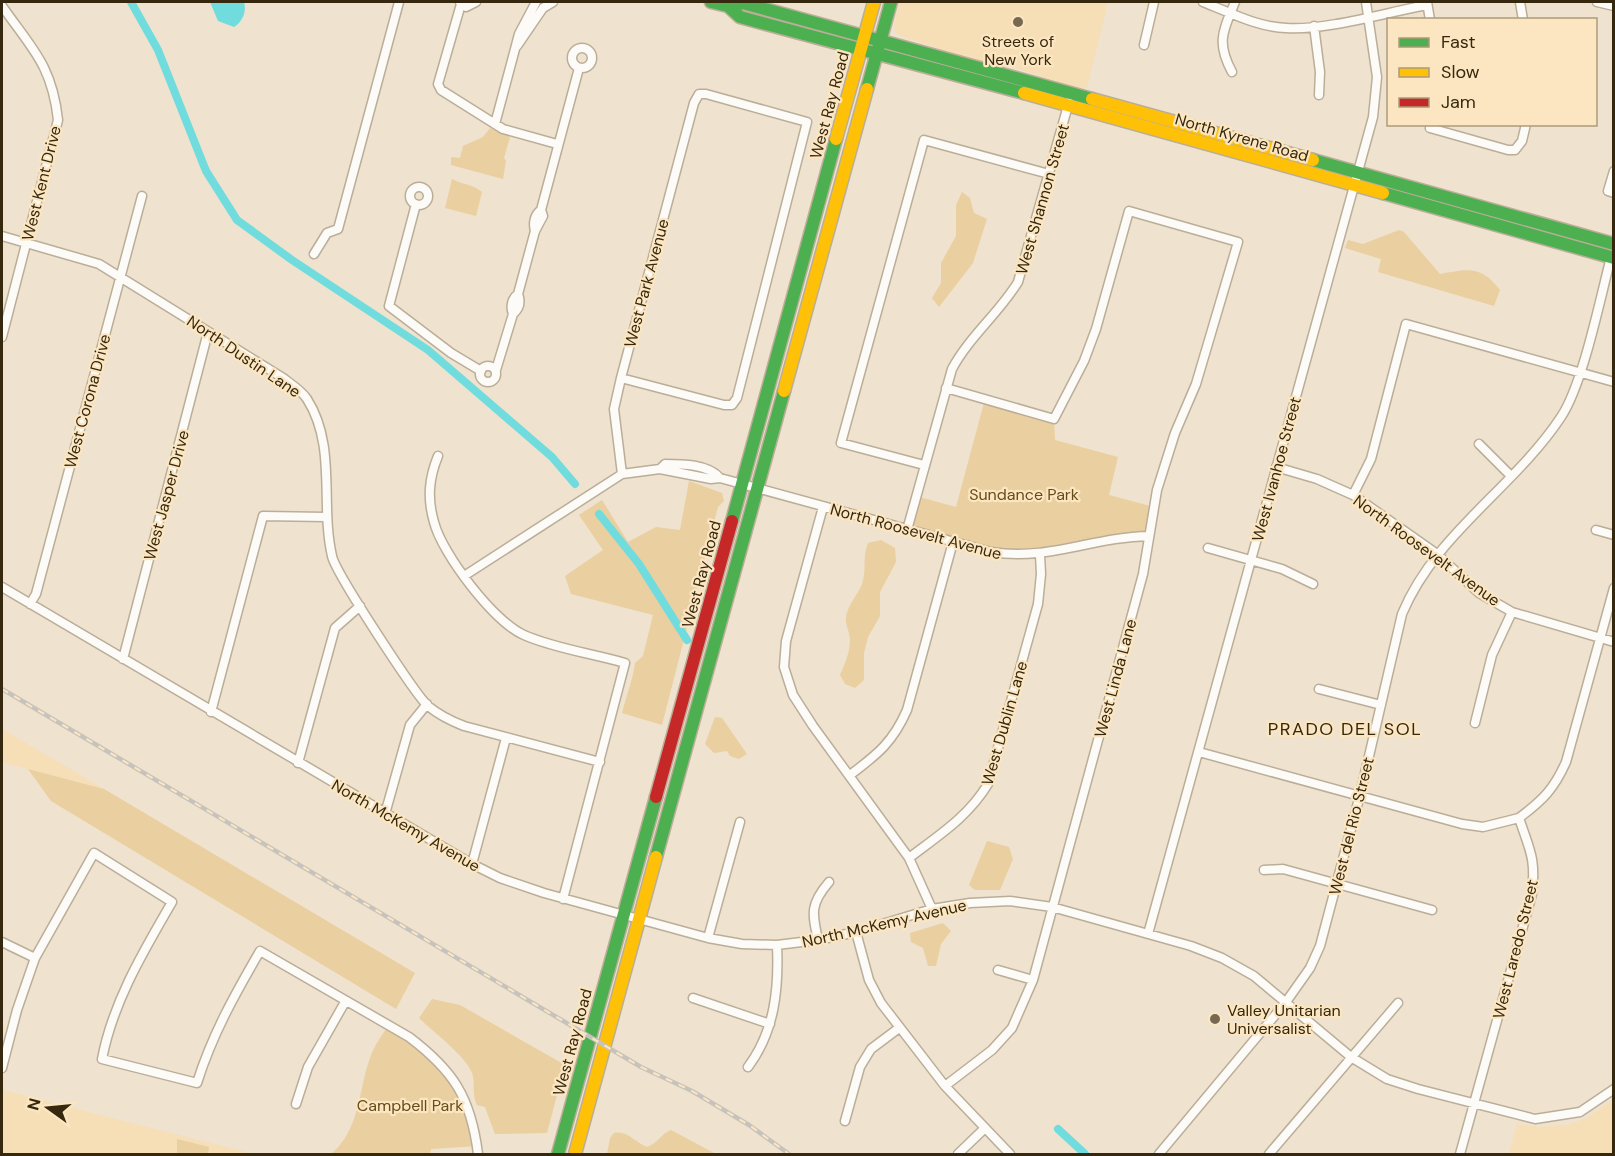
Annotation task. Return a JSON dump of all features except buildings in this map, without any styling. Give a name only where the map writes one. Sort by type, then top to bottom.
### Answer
[{"type":"main road","points":[[711,2],[728,6]]},
{"type":"main road","name":"West Ray Road","points":[[558,1155],[874,2]]},
{"type":"main road","name":"West Ray Road","points":[[575,1155],[891,2]]},
{"type":"main road","name":"North Kyrene Road","points":[[728,6],[743,3],[865,35],[1614,244]]},
{"type":"main road","name":"North Kyrene Road","points":[[728,6],[740,17],[862,48],[1612,257]]},
{"type":"street","points":[[314,254],[327,233],[338,229],[399,2]]},
{"type":"street","points":[[476,2],[469,6],[460,3],[438,84],[441,90],[512,132],[557,144]]},
{"type":"street","points":[[495,124],[519,34],[536,2]]},
{"type":"street","points":[[517,46],[543,8],[553,2]]},
{"type":"street","points":[[1144,45],[1154,2]]},
{"type":"street","points":[[1203,2],[1264,25],[1287,28],[1314,26],[1427,3],[1430,18]]},
{"type":"street","points":[[1232,72],[1222,53],[1223,34],[1235,2]]},
{"type":"street","name":"West Ivanhoe Street","points":[[1148,934],[1358,173],[1377,91],[1376,61],[1366,2]]},
{"type":"street","points":[[1520,2],[1523,18]]},
{"type":"street","points":[[1598,2],[1614,6]]},
{"type":"street","name":"West Kent Drive","points":[[2,6],[48,70],[55,94],[58,120],[2,337]]},
{"type":"street","points":[[1314,26],[1320,72],[1319,95]]},
{"type":"street","points":[[481,371],[482,379],[489,382],[496,378],[496,370],[513,314],[511,309],[514,297],[518,294],[535,231],[543,216],[541,210],[557,144],[579,68]]},
{"type":"street","name":"West Shannon Street","points":[[907,530],[945,388],[959,355],[1005,304],[1018,282],[1072,92]]},
{"type":"street","name":"West Park Avenue","points":[[621,378],[732,405],[737,398],[807,122],[699,94],[691,114],[621,378],[614,409],[622,474]]},
{"type":"street","points":[[1431,126],[1505,150],[1515,150],[1522,141],[1526,126]]},
{"type":"street","points":[[924,465],[841,443],[924,140],[1049,174]]},
{"type":"street","points":[[1611,192],[1614,171]]},
{"type":"street","name":"West Corona Drive","points":[[30,604],[36,594],[142,196]]},
{"type":"street","points":[[416,204],[389,306],[451,353],[481,371]]},
{"type":"street","name":"West Linda Lane","points":[[945,388],[1054,419],[1084,361],[1096,329],[1129,211],[1238,242],[1196,384],[1175,433],[1157,490],[1143,574],[1033,980],[1012,1028],[992,1050],[945,1086]]},
{"type":"street","name":"North Dustin Lane","points":[[2,236],[99,264],[121,275],[283,378],[306,397],[320,424],[327,469],[326,517],[332,559],[360,606],[427,704],[448,720],[506,738],[600,762]]},
{"type":"street","name":"West del Rio Street","points":[[1159,1155],[1286,1002],[1310,968],[1320,946],[1360,795],[1402,614],[1412,588],[1437,554],[1562,416],[1579,372],[1612,257]]},
{"type":"street","points":[[1353,495],[1371,459],[1406,324],[1614,381]]},
{"type":"street","name":"West Jasper Drive","points":[[123,659],[208,332]]},
{"type":"street","points":[[481,371],[489,365],[496,370]]},
{"type":"street","points":[[1479,444],[1510,475]]},
{"type":"street","points":[[438,456],[429,478],[434,525],[464,576],[494,614],[525,636],[626,663],[563,899]]},
{"type":"street","name":"North Roosevelt Avenue","points":[[1276,467],[1317,479],[1353,495],[1437,554],[1479,593],[1512,612],[1614,642]]},
{"type":"street","name":"North Roosevelt Avenue","points":[[464,576],[622,474],[660,469],[711,479],[720,477],[907,530],[1008,555],[1040,555],[1119,536],[1149,536]]},
{"type":"street","points":[[823,507],[786,641],[784,667],[793,695],[909,858],[932,909]]},
{"type":"street","points":[[211,712],[263,516],[326,517]]},
{"type":"street","points":[[1596,530],[1614,535]]},
{"type":"street","points":[[850,775],[879,753],[897,734],[907,710],[952,542]]},
{"type":"street","points":[[1208,548],[1282,569],[1313,584]]},
{"type":"street","name":"West Dublin Lane","points":[[909,858],[960,821],[975,806],[988,784],[1038,604],[1040,555]]},
{"type":"street","name":"North McKemy Avenue","points":[[2,587],[385,814],[472,864],[518,885],[708,938],[742,944],[777,945],[818,940],[856,932],[932,909],[988,901],[1052,907],[1222,958],[1254,976],[1351,1057],[1387,1078],[1535,1119],[1580,1113],[1614,1089]]},
{"type":"street","points":[[1199,752],[1462,824],[1483,827],[1519,818],[1539,803],[1556,784],[1566,762],[1614,588]]},
{"type":"street","points":[[298,763],[335,628],[360,606]]},
{"type":"street","points":[[1475,723],[1492,655],[1512,612]]},
{"type":"street","points":[[1319,689],[1381,705]]},
{"type":"street","points":[[385,814],[410,725],[427,704]]},
{"type":"street","points":[[472,864],[506,738]]},
{"type":"street","name":"West Laredo Street","points":[[1460,1155],[1532,894],[1535,864],[1530,842],[1519,818]]},
{"type":"street","points":[[708,938],[740,822]]},
{"type":"street","points":[[2,1068],[17,1010],[35,958],[94,853],[172,902],[129,976],[106,1035],[102,1059],[197,1083],[223,1014],[260,951],[409,1037],[428,1052],[453,1077],[474,1124],[478,1155]]},
{"type":"street","points":[[1264,870],[1283,869],[1432,910]]},
{"type":"street","points":[[818,940],[814,907],[816,897],[829,882]]},
{"type":"street","points":[[856,932],[869,980],[899,1028],[945,1086],[1010,1155]]},
{"type":"street","points":[[2,942],[35,958]]},
{"type":"street","points":[[748,1067],[757,1055],[770,1024],[778,987],[777,945]]},
{"type":"street","points":[[998,970],[1033,980]]},
{"type":"street","points":[[693,998],[770,1024]]},
{"type":"street","points":[[296,1104],[308,1067],[345,1002]]},
{"type":"street","points":[[1269,1155],[1398,1003]]},
{"type":"street","points":[[845,1121],[860,1067],[872,1049],[899,1028]]},
{"type":"street","points":[[958,1155],[984,1129]]},
{"type":"shaded area","points":[[900,2],[1108,2],[1087,88],[1070,87],[1013,67],[972,60],[901,36],[895,32],[894,23]]},
{"type":"shaded area","points":[[2,729],[104,789],[2,762]]},
{"type":"shaded area","points":[[2,1090],[253,1154],[2,1154]]},
{"type":"shaded area","points":[[1610,1102],[1613,1105],[1613,1154],[1509,1154],[1517,1124],[1540,1127],[1567,1125],[1587,1118]]},
{"type":"green space","points":[[490,128],[510,137],[504,158],[506,161],[503,179],[451,165],[451,157],[460,158],[463,146],[483,137]]},
{"type":"green space","points":[[452,179],[475,187],[482,192],[476,216],[445,208]]},
{"type":"green space","points":[[962,192],[970,198],[974,213],[987,219],[973,263],[939,307],[932,298],[941,283],[941,263],[956,236],[956,205]]},
{"type":"green space","points":[[1399,230],[1404,232],[1440,274],[1466,270],[1487,276],[1500,290],[1494,306],[1378,272],[1381,259],[1345,248],[1348,240],[1363,244]]},
{"type":"green space","name":"Sundance Park","points":[[985,399],[1054,419],[1055,440],[1118,457],[1109,495],[1154,507],[1149,536],[1017,556],[907,530],[916,496],[956,507]]},
{"type":"green space","points":[[689,481],[722,493],[724,501],[718,507],[662,725],[622,713],[635,663],[643,656],[653,615],[571,594],[565,576],[603,550],[579,515],[602,500],[628,542],[656,527],[680,530]]},
{"type":"green space","points":[[881,540],[895,548],[896,562],[880,592],[880,616],[868,637],[864,653],[864,680],[855,688],[845,684],[840,675],[850,644],[846,617],[862,584],[868,543]]},
{"type":"green space","points":[[715,717],[722,718],[747,754],[739,759],[730,756],[727,751],[714,753],[705,744]]},
{"type":"green space","points":[[28,769],[104,789],[415,973],[396,1009],[51,801]]},
{"type":"green space","points":[[987,841],[1009,847],[1013,859],[1000,890],[975,890],[969,885]]},
{"type":"green space","points":[[943,923],[951,931],[941,944],[936,966],[928,966],[923,948],[911,942],[910,933]]},
{"type":"green space","points":[[432,999],[460,1005],[565,1065],[547,1133],[495,1134],[485,1107],[477,1105],[475,1101],[473,1077],[468,1066],[456,1051],[419,1018]]},
{"type":"green space","name":"Campbell Park","points":[[388,1026],[409,1037],[453,1077],[477,1146],[431,1149],[430,1154],[331,1154],[348,1133],[371,1055]]},
{"type":"green space","points":[[671,1130],[716,1154],[607,1154],[610,1138],[614,1133],[623,1133],[647,1147]]},
{"type":"green space","points":[[177,1139],[209,1147],[208,1154],[177,1154]]},
{"type":"water","points":[[210,2],[244,2],[243,16],[234,27],[218,21]]},
{"type":"waterway","points":[[131,2],[158,50],[206,171],[237,220],[292,260],[428,350],[552,457],[575,484]]},
{"type":"waterway","points":[[599,514],[639,564],[687,640]]},
{"type":"waterway","points":[[1058,1129],[1085,1154]]},
{"type":"railway","points":[[2,689],[641,1067],[692,1091],[749,1125],[789,1154]]},
{"type":"traffic: fast","points":[[711,2],[728,6],[743,3],[1092,99]]},
{"type":"traffic: fast","points":[[867,89],[891,2]]},
{"type":"traffic: fast","points":[[728,6],[740,17],[1024,93]]},
{"type":"traffic: fast","points":[[732,521],[836,139]]},
{"type":"traffic: fast","points":[[1313,160],[1614,244]]},
{"type":"traffic: fast","points":[[1383,193],[1614,258]]},
{"type":"traffic: fast","points":[[656,857],[784,391]]},
{"type":"traffic: fast","points":[[558,1154],[656,797]]},
{"type":"traffic: slow","points":[[836,139],[874,2]]},
{"type":"traffic: slow","points":[[784,391],[867,89]]},
{"type":"traffic: slow","points":[[1024,93],[1383,193]]},
{"type":"traffic: slow","points":[[1092,99],[1313,160]]},
{"type":"traffic: slow","points":[[575,1154],[656,857]]},
{"type":"traffic: jam","points":[[656,797],[732,521]]},
{"type":"place","name":"Streets of New York","points":[[1018,22]]},
{"type":"place","name":"Valley Unitarian Universalist","points":[[1215,1019]]},
{"type":"district","name":"PRADO DEL SOL","points":[[1345,729]]}]
